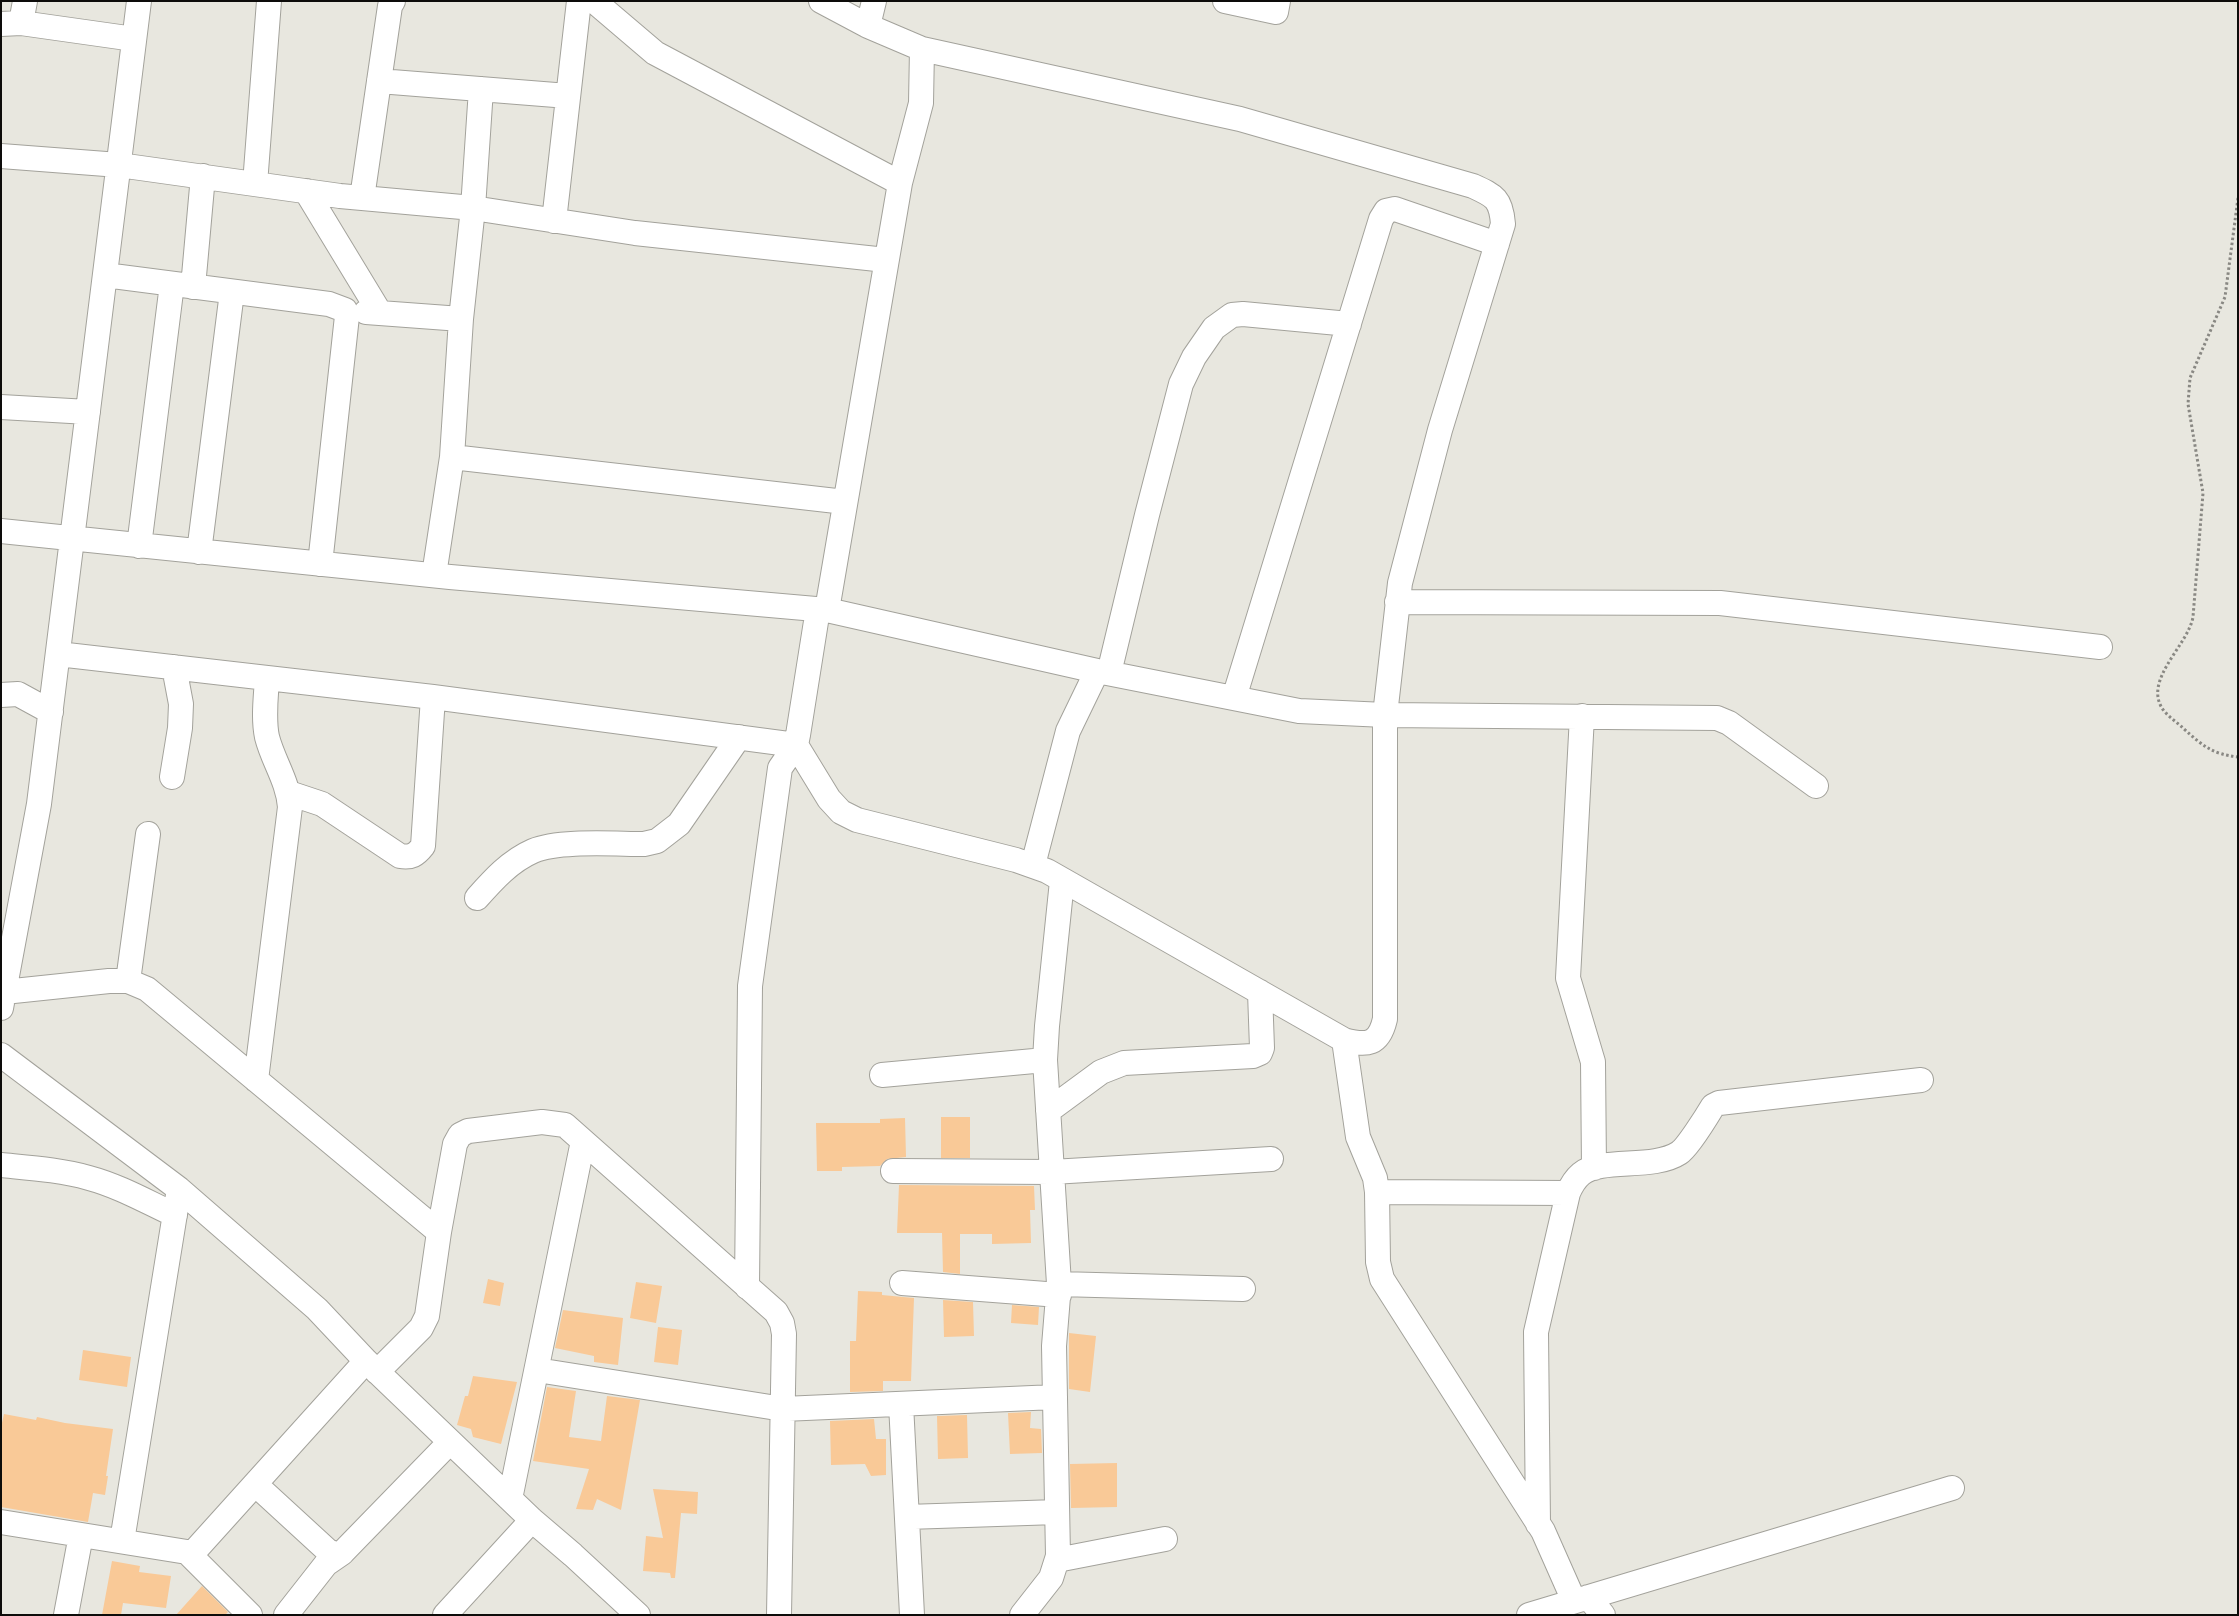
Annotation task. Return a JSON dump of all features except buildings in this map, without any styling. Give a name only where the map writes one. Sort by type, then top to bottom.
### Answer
[{"type":"street","points":[[139,1],[39,804],[3,1000],[109,981],[128,981],[147,989],[439,1232]]},
{"type":"street","points":[[255,184],[269,1]]},
{"type":"street","points":[[362,198],[390,6],[393,1]]},
{"type":"street","points":[[554,220],[579,1]]},
{"type":"street","points":[[594,1],[655,53],[900,183]]},
{"type":"street","points":[[796,744],[829,799],[841,812],[857,820],[1033,865],[1344,1040],[1361,1044],[1375,1040],[1382,1032],[1385,1019],[1385,715],[1398,602],[1404,566],[1440,430],[1503,224],[1502,207],[1491,194],[1473,186],[1240,119],[922,49],[868,26],[821,1]]},
{"type":"street","points":[[868,26],[874,1]]},
{"type":"street","points":[[1225,1],[1276,12],[1278,1]]},
{"type":"street","points":[[16,16],[134,39]]},
{"type":"street","points":[[747,1287],[750,986],[780,768],[796,744],[845,502],[900,183],[921,104],[922,49]]},
{"type":"street","points":[[379,81],[568,96]]},
{"type":"street","points":[[434,575],[452,458],[461,319],[473,208],[481,89]]},
{"type":"street","points":[[1,156],[119,165],[362,198],[473,208],[635,233],[886,260]]},
{"type":"street","points":[[139,546],[182,286],[203,176]]},
{"type":"street","points":[[306,191],[380,313]]},
{"type":"street","points":[[1234,698],[1348,324],[1381,219],[1386,210],[1395,209],[1497,244]]},
{"type":"street","points":[[105,276],[329,304],[344,310],[461,319]]},
{"type":"street","points":[[199,552],[232,292]]},
{"type":"street","points":[[320,564],[347,316],[344,310]]},
{"type":"street","points":[[1033,865],[1068,731],[1103,672],[1181,384],[1194,358],[1209,335],[1222,320],[1232,315],[1243,314],[1348,324]]},
{"type":"street","points":[[1,408],[88,412]]},
{"type":"street","points":[[452,458],[845,502]]},
{"type":"street","points":[[1,531],[434,575],[823,609],[1103,672],[1299,711],[1385,715],[1717,718],[1729,723],[1816,786]]},
{"type":"street","points":[[1398,602],[1720,603],[2100,647]]},
{"type":"street","points":[[58,654],[433,697],[796,744]]},
{"type":"street","points":[[172,777],[180,728],[181,704],[174,667]]},
{"type":"street","points":[[256,1080],[290,807],[289,793],[268,738],[265,724],[266,678]]},
{"type":"street","points":[[1,695],[18,694],[51,712]]},
{"type":"street","points":[[289,793],[322,804],[400,856],[416,855],[423,846],[433,697]]},
{"type":"street","points":[[1582,716],[1568,978],[1592,1062],[1594,1168]]},
{"type":"street","points":[[477,898],[501,872],[525,856],[550,846],[644,844],[657,841],[679,824],[739,737]]},
{"type":"street","points":[[128,981],[148,834]]},
{"type":"street","points":[[1022,1615],[1051,1578],[1057,1560],[1054,1346],[1059,1290],[1045,1060],[1062,880]]},
{"type":"street","points":[[1048,1111],[1111,1066],[1124,1063],[1253,1056],[1260,1052],[1262,1048],[1260,992]]},
{"type":"street","points":[[1344,1040],[1358,1137],[1374,1178],[1377,1192],[1378,1262],[1382,1278],[1538,1524],[1568,1605]]},
{"type":"street","points":[[882,1075],[1045,1060]]},
{"type":"street","points":[[3,1061],[179,1188],[317,1309],[371,1367],[532,1520],[638,1615]]},
{"type":"street","points":[[1538,1524],[1536,1332],[1568,1193],[1582,1173],[1594,1168],[1668,1159],[1680,1152],[1713,1106],[1719,1103],[1921,1080]]},
{"type":"street","points":[[190,1555],[255,1484],[371,1367],[421,1328],[427,1316],[439,1232],[455,1144],[460,1135],[468,1131],[542,1122],[565,1125],[776,1312],[782,1323],[784,1334],[780,1615]]},
{"type":"street","points":[[510,1499],[583,1141]]},
{"type":"street","points":[[893,1171],[1052,1172],[1271,1159]]},
{"type":"street","points":[[1,1165],[88,1177],[104,1182],[175,1215]]},
{"type":"street","points":[[122,1541],[179,1188]]},
{"type":"street","points":[[1377,1192],[1568,1193]]},
{"type":"street","points":[[902,1283],[1059,1290],[1243,1288]]},
{"type":"street","points":[[536,1370],[783,1409],[1055,1397]]},
{"type":"street","points":[[901,1404],[912,1615]]},
{"type":"street","points":[[286,1615],[326,1564],[342,1553],[450,1442]]},
{"type":"street","points":[[255,1484],[328,1551],[335,1554],[342,1553]]},
{"type":"street","points":[[1529,1615],[1568,1605],[1952,1488]]},
{"type":"street","points":[[907,1517],[1057,1512]]},
{"type":"street","points":[[445,1615],[532,1520]]},
{"type":"street","points":[[1,1522],[187,1552],[250,1615]]},
{"type":"street","points":[[66,1615],[81,1535]]},
{"type":"street","points":[[1057,1560],[1165,1539]]},
{"type":"street","points":[[1568,1605],[1604,1615]]},
{"type":"path","points":[[2238,198],[2225,297],[2190,378],[2188,391],[2188,404],[2203,494],[2194,617],[2191,628],[2160,677],[2158,688],[2159,699],[2164,710],[2201,745],[2214,753],[2238,757]]}]
